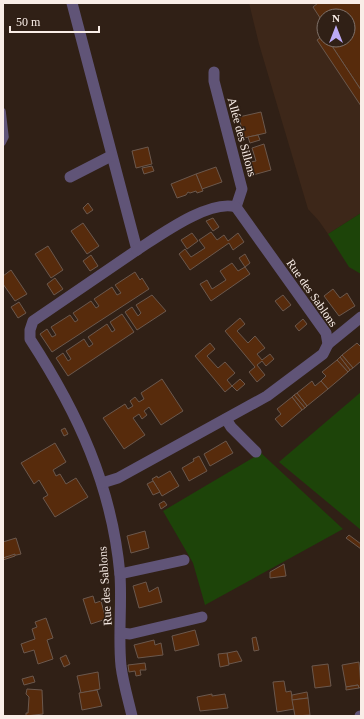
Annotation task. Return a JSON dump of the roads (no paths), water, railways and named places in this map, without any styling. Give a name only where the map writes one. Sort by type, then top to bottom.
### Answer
[{"type":"street","points":[[72,3],[111,156],[137,250]]},
{"type":"street","name":"Allée des Sillons","points":[[214,72],[214,81],[242,189],[236,207]]},
{"type":"street","points":[[70,177],[111,156]]},
{"type":"street","name":"Rue des Sablons","points":[[102,483],[118,478],[267,396],[323,354],[328,344],[326,333],[236,207],[225,206],[184,220],[33,321],[30,330],[30,340],[75,414],[102,483],[114,536],[120,574],[121,666],[132,716]]},
{"type":"street","points":[[328,344],[361,317]]},
{"type":"street","points":[[226,419],[231,427],[256,452]]},
{"type":"street","points":[[120,574],[184,560]]},
{"type":"street","points":[[120,633],[130,634],[202,617]]},
{"type":"lane","points":[[3,111],[6,137],[3,143]]}]
